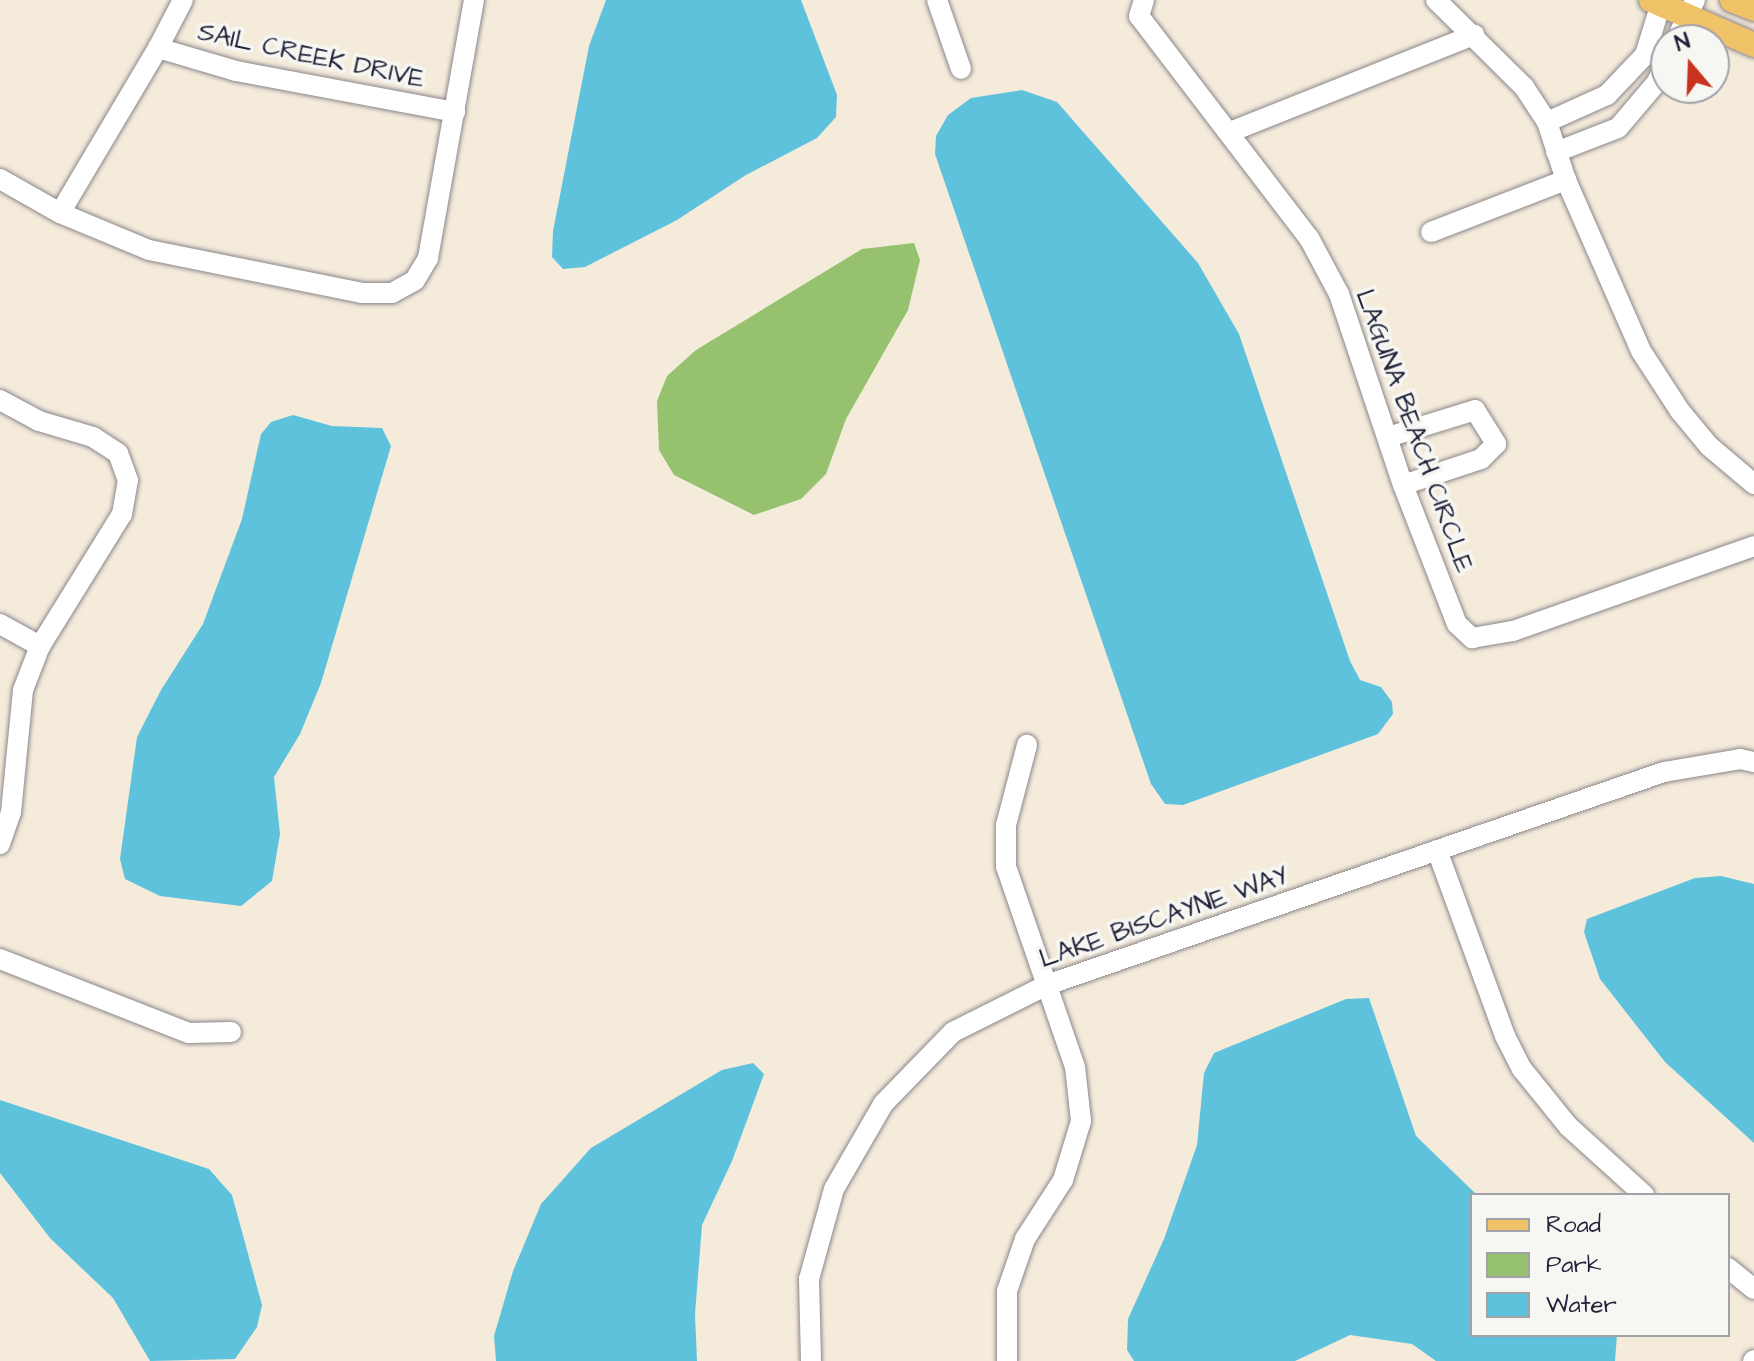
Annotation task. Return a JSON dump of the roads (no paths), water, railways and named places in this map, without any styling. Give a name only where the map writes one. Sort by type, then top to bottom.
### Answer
[{"type":"main road","points":[[1732,0],[1754,9]]},
{"type":"main road","points":[[1657,2],[1686,19],[1754,45]]},
{"type":"street","points":[[60,213],[183,0]]},
{"type":"street","points":[[0,179],[60,213],[149,250],[362,293],[392,293],[415,280],[428,258],[474,0]]},
{"type":"street","points":[[937,0],[961,69]]},
{"type":"street","name":"LAGUNA BEACH CIRCLE","points":[[1144,0],[1139,16],[1309,238],[1339,294],[1403,485],[1457,624],[1472,638],[1513,631],[1754,546]]},
{"type":"street","points":[[1436,0],[1524,87],[1547,122],[1566,180],[1641,351],[1680,411],[1709,446],[1754,484]]},
{"type":"street","points":[[1547,122],[1607,95],[1645,55],[1657,2]]},
{"type":"street","points":[[1230,132],[1474,35]]},
{"type":"street","name":"SAIL CREEK DRIVE","points":[[158,48],[236,71],[455,112]]},
{"type":"street","points":[[1556,152],[1618,128],[1650,90]]},
{"type":"street","points":[[1431,232],[1566,180]]},
{"type":"street","points":[[0,400],[39,421],[93,437],[118,453],[128,480],[122,514],[40,646],[23,690],[11,812],[0,844]]},
{"type":"street","points":[[1388,437],[1475,410],[1496,444],[1481,459],[1403,485]]},
{"type":"street","points":[[0,624],[40,646]]},
{"type":"street","points":[[1007,1361],[1007,1291],[1025,1239],[1063,1180],[1081,1121],[1075,1067],[1006,867],[1006,825],[1027,745]]},
{"type":"street","name":"LAKE BISCAYNE WAY","points":[[811,1361],[809,1279],[834,1189],[883,1104],[953,1032],[1047,985],[1664,772],[1740,759],[1754,762]]},
{"type":"street","points":[[1437,850],[1505,1036],[1522,1069],[1568,1126],[1642,1193]]},
{"type":"street","points":[[0,959],[189,1033],[231,1032]]},
{"type":"street","points":[[1730,1270],[1754,1289]]},
{"type":"water","points":[[606,0],[801,0],[837,95],[836,117],[817,138],[746,175],[677,220],[585,267],[563,269],[552,257],[553,231],[589,46]]},
{"type":"water","points":[[1022,90],[1057,102],[1198,263],[1239,334],[1350,661],[1360,680],[1381,687],[1392,702],[1393,714],[1378,734],[1183,805],[1165,804],[1151,784],[935,154],[936,136],[948,115],[971,98]]},
{"type":"water","points":[[293,415],[332,426],[382,428],[391,446],[321,683],[300,734],[274,777],[280,834],[272,881],[241,906],[160,896],[125,879],[120,859],[137,737],[161,690],[203,624],[242,519],[261,434],[271,422]]},
{"type":"water","points":[[1721,876],[1754,884],[1754,1143],[1665,1062],[1600,979],[1584,932],[1587,919],[1695,878]]},
{"type":"water","points":[[1369,998],[1416,1136],[1475,1193],[1470,1193],[1470,1337],[1617,1337],[1615,1361],[1436,1361],[1412,1344],[1350,1335],[1295,1361],[1134,1361],[1127,1350],[1128,1319],[1164,1239],[1197,1145],[1204,1073],[1214,1053],[1346,999]]},
{"type":"water","points":[[753,1063],[764,1074],[732,1161],[702,1225],[695,1314],[697,1361],[496,1361],[494,1336],[513,1271],[541,1204],[591,1148],[722,1070]]},
{"type":"water","points":[[0,1100],[209,1169],[232,1195],[262,1305],[257,1327],[235,1359],[150,1361],[113,1298],[50,1238],[0,1173]]}]
